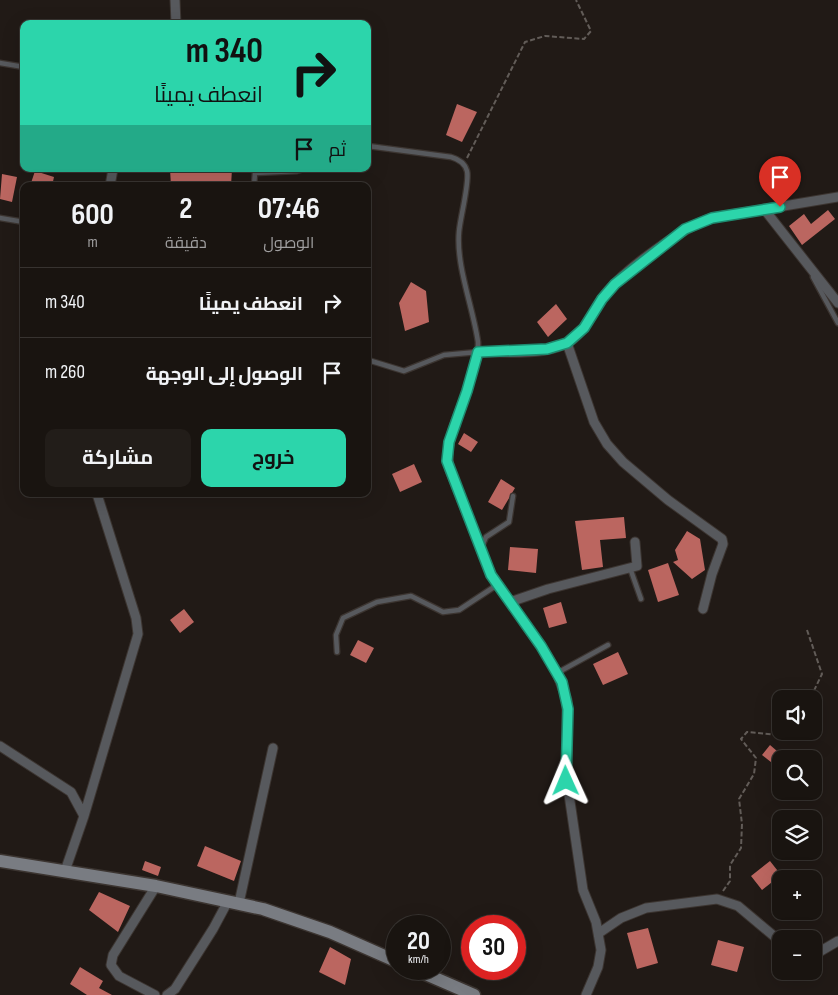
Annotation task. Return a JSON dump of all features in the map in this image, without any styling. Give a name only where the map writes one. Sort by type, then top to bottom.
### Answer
[{"type":"main road","points":[[0,861],[156,886],[233,902],[289,916],[386,957]]},
{"type":"main road","points":[[439,980],[474,995]]},
{"type":"street","points":[[175,0],[176,20]]},
{"type":"street","points":[[586,995],[600,957],[599,934],[582,885],[566,781],[568,709],[557,673],[497,584],[450,470],[447,452],[478,352],[547,349],[567,343],[584,328],[602,299],[615,284],[685,229],[712,218],[838,197]]},
{"type":"street","points":[[764,209],[806,265],[838,303]]},
{"type":"street","points":[[567,343],[592,415],[607,444],[623,462],[668,500],[722,539],[722,548],[716,560],[703,609]]},
{"type":"street","points":[[65,871],[84,816],[138,634],[136,618],[98,497]]},
{"type":"street","points":[[510,602],[637,566],[635,542]]},
{"type":"street","points":[[0,746],[71,792],[84,816]]},
{"type":"street","points":[[167,995],[175,988],[233,902],[272,748]]},
{"type":"street","points":[[155,995],[119,976],[111,964],[113,956],[156,886]]},
{"type":"street","points":[[599,934],[621,918],[646,908],[717,899],[738,906],[772,934]]},
{"type":"street","points":[[822,950],[838,941]]},
{"type":"lane","points":[[0,63],[20,66]]},
{"type":"lane","points":[[371,146],[451,157],[464,164],[468,177],[460,222],[459,246],[476,332],[478,352],[444,355],[404,372],[371,361]]},
{"type":"lane","points":[[254,182],[255,173],[276,172]]},
{"type":"lane","points":[[0,218],[20,221]]},
{"type":"lane","points":[[806,265],[838,323]]},
{"type":"lane","points":[[481,548],[486,537],[509,522],[513,496]]},
{"type":"lane","points":[[630,568],[641,599]]},
{"type":"lane","points":[[338,652],[336,635],[343,618],[377,602],[411,596],[443,612],[459,610],[497,584]]},
{"type":"lane","points":[[557,673],[608,645]]},
{"type":"path","points":[[464,164],[526,42],[545,36],[584,39],[591,31],[576,0]]},
{"type":"path","points":[[807,630],[822,674],[814,690]]},
{"type":"path","points":[[717,899],[730,881],[730,864],[741,848],[742,824],[739,799],[754,774],[756,758],[741,739],[747,732],[772,734]]},
{"type":"building","points":[[457,104],[477,112],[462,142],[446,135]]},
{"type":"building","points":[[35,172],[54,177],[53,182],[31,182]]},
{"type":"building","points":[[170,172],[232,172],[231,182],[171,182]]},
{"type":"building","points":[[2,174],[17,177],[12,202],[0,199]]},
{"type":"building","points":[[828,210],[835,219],[802,245],[789,226],[804,214],[811,224]]},
{"type":"building","points":[[411,282],[426,291],[429,322],[405,331],[399,303]]},
{"type":"building","points":[[556,304],[567,319],[548,337],[537,322]]},
{"type":"building","points":[[464,433],[478,442],[471,452],[458,444]]},
{"type":"building","points":[[414,464],[422,482],[400,492],[392,474]]},
{"type":"building","points":[[501,479],[515,488],[502,510],[488,502]]},
{"type":"building","points":[[624,517],[626,538],[600,540],[603,567],[582,570],[575,521]]},
{"type":"building","points":[[687,531],[700,539],[705,570],[692,579],[673,562],[678,560],[675,550]]},
{"type":"building","points":[[510,547],[538,549],[536,573],[508,570]]},
{"type":"building","points":[[668,563],[679,595],[658,602],[648,570]]},
{"type":"building","points":[[561,602],[567,623],[549,628],[543,608]]},
{"type":"building","points":[[184,609],[194,622],[180,633],[170,620]]},
{"type":"building","points":[[358,640],[374,648],[366,663],[350,655]]},
{"type":"building","points":[[618,652],[628,674],[603,685],[593,664]]},
{"type":"building","points":[[770,745],[776,750],[772,750],[772,763],[762,755]]},
{"type":"building","points":[[205,846],[241,861],[234,881],[197,866]]},
{"type":"building","points":[[145,861],[161,867],[158,876],[142,870]]},
{"type":"building","points":[[770,861],[777,870],[772,870],[772,882],[762,890],[751,876]]},
{"type":"building","points":[[99,892],[130,906],[118,932],[89,910]]},
{"type":"building","points":[[648,928],[658,963],[637,969],[627,933]]},
{"type":"building","points":[[718,940],[744,947],[737,972],[711,965]]},
{"type":"building","points":[[330,947],[351,959],[345,985],[319,972]]},
{"type":"building","points":[[80,967],[103,981],[99,988],[112,995],[87,995],[70,984]]},
{"type":"route","points":[[566,781],[568,709],[562,682],[541,646],[491,575],[447,461],[449,442],[478,352],[529,351],[547,349],[567,343],[584,328],[602,299],[615,284],[685,229],[712,218],[780,207]]}]
